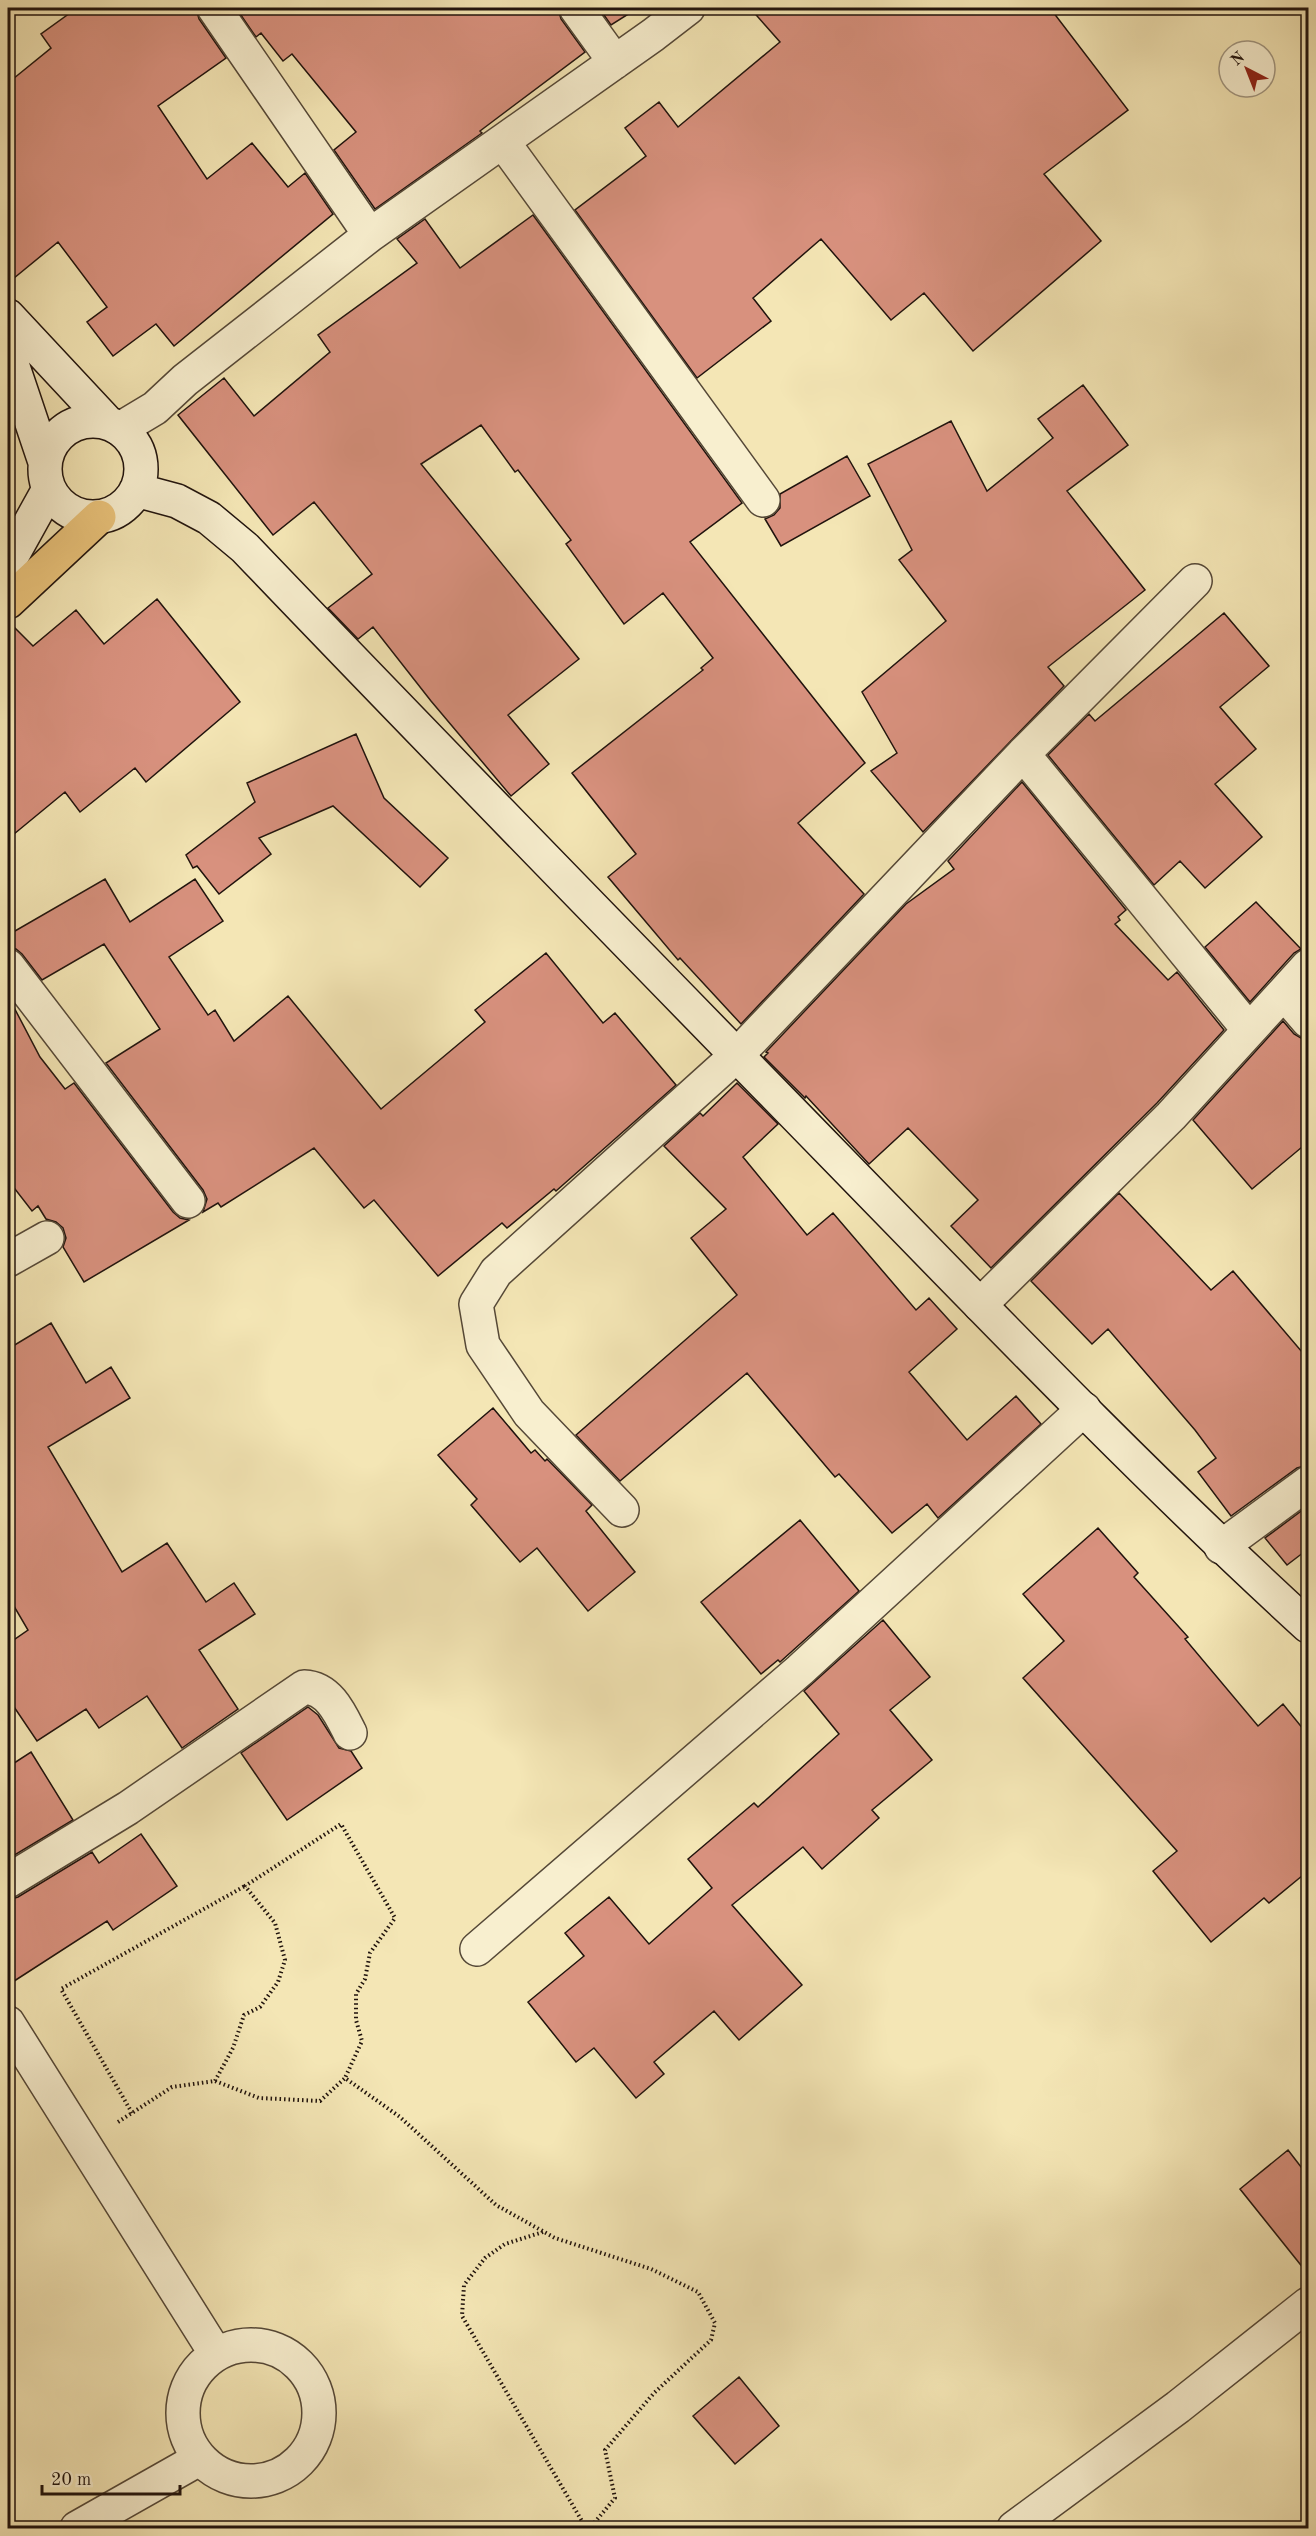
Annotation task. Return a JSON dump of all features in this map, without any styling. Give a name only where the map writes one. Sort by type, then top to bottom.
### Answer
[{"type":"main road","points":[[8,602],[99,517]]},
{"type":"street","points":[[214,8],[370,235]]},
{"type":"street","points":[[576,8],[615,62]]},
{"type":"street","points":[[8,563],[47,475],[48,450],[62,431],[84,421],[114,426],[155,408],[185,380],[370,235],[688,8]]},
{"type":"street","points":[[503,142],[764,500]]},
{"type":"street","points":[[8,316],[114,426],[132,441],[139,457],[141,474],[136,490],[126,503],[114,512],[99,517],[84,516],[69,511],[57,502],[8,352]]},
{"type":"street","points":[[136,490],[177,501],[209,518],[245,548],[980,1305],[1221,1547],[1308,1626]]},
{"type":"street","points":[[622,1510],[529,1413],[483,1345],[476,1304],[496,1272],[737,1055],[1023,754],[1195,581]]},
{"type":"street","points":[[1023,754],[1249,1030]]},
{"type":"street","points":[[8,966],[188,1201]]},
{"type":"street","points":[[980,1305],[1171,1116],[1308,966]]},
{"type":"street","points":[[1284,993],[1308,1021]]},
{"type":"street","points":[[8,1260],[46,1238]]},
{"type":"street","points":[[477,1949],[800,1670],[1084,1409]]},
{"type":"street","points":[[1221,1547],[1308,1483]]},
{"type":"street","points":[[8,1881],[128,1808],[304,1687],[314,1687],[335,1704],[350,1733]]},
{"type":"street","points":[[8,2023],[216,2354]]},
{"type":"street","points":[[1014,2529],[1178,2407],[1308,2304]]},
{"type":"street","points":[[255,2345],[275,2349],[293,2359],[307,2374],[316,2392],[318,2423],[307,2452],[293,2467],[275,2477],[256,2481],[235,2480],[215,2472],[199,2459],[189,2443],[183,2423],[183,2403],[189,2384],[200,2367],[216,2354],[235,2346],[255,2345]]},
{"type":"street","points":[[77,2529],[199,2459]]},
{"type":"path","points":[[83,2145],[172,2087],[215,2081],[259,2098],[320,2101],[345,2078],[362,2041],[356,2020],[356,1994],[364,1978],[370,1953],[395,1918],[341,1824],[245,1886],[61,1989],[132,2113]]},
{"type":"path","points":[[215,2081],[232,2048],[244,2015],[260,2007],[278,1982],[285,1960],[275,1923],[245,1886]]},
{"type":"path","points":[[345,2078],[400,2117],[496,2205],[555,2238],[651,2269],[698,2292],[715,2323],[711,2340],[654,2393],[605,2450],[615,2498],[588,2529],[462,2316],[464,2286],[485,2258],[505,2244],[544,2232]]},
{"type":"building","points":[[77,8],[196,8],[199,19],[226,58],[158,106],[207,179],[252,143],[288,187],[305,173],[333,214],[174,346],[156,324],[113,356],[87,322],[107,307],[58,242],[8,283],[8,83],[51,48],[41,34]]},
{"type":"building","points":[[236,8],[558,8],[561,19],[585,52],[480,131],[482,133],[375,209],[334,150],[356,132],[292,54],[283,61],[261,33],[256,37]]},
{"type":"building","points":[[599,8],[638,8],[611,25]]},
{"type":"building","points":[[750,8],[1050,8],[1128,110],[1044,174],[1101,241],[973,351],[924,293],[891,320],[821,239],[753,298],[771,321],[697,378],[575,210],[646,156],[625,128],[659,102],[678,127],[780,42]]},
{"type":"building","points":[[533,215],[742,503],[690,542],[865,763],[798,823],[864,894],[741,1024],[680,958],[678,960],[608,877],[636,854],[572,773],[703,670],[701,668],[713,658],[663,593],[624,624],[566,544],[571,540],[518,470],[515,472],[481,425],[421,464],[579,659],[508,715],[549,764],[511,796],[431,701],[373,627],[358,639],[328,608],[372,574],[314,502],[273,535],[178,415],[224,378],[254,416],[330,352],[318,335],[417,263],[397,239],[425,219],[460,268]]},
{"type":"building","points":[[1083,385],[1128,445],[1067,491],[1145,590],[1048,667],[1064,686],[923,832],[871,771],[897,753],[862,692],[946,621],[899,560],[912,550],[868,464],[951,421],[987,491],[1053,438],[1038,419]]},
{"type":"building","points":[[847,456],[870,496],[781,546],[765,519],[774,515],[780,508],[780,494]]},
{"type":"building","points":[[157,599],[240,702],[146,782],[135,768],[80,812],[65,792],[8,839],[8,621],[33,646],[76,610],[104,644]]},
{"type":"building","points":[[1224,613],[1269,666],[1220,707],[1256,749],[1215,784],[1262,837],[1205,888],[1180,861],[1154,885],[1048,755],[1089,714],[1095,721]]},
{"type":"building","points":[[356,734],[384,798],[448,858],[420,887],[333,806],[259,838],[271,854],[219,894],[197,866],[193,868],[186,855],[255,802],[247,783]]},
{"type":"building","points":[[1022,782],[1126,910],[1118,917],[1120,920],[1115,924],[1168,980],[1177,972],[1224,1030],[1157,1103],[991,1268],[951,1226],[978,1200],[908,1128],[869,1164],[806,1096],[805,1098],[764,1057],[768,1053],[766,1052],[906,904],[954,869],[948,861]]},
{"type":"building","points":[[105,879],[130,922],[195,879],[223,921],[169,957],[208,1015],[215,1010],[234,1041],[288,996],[381,1109],[485,1022],[475,1010],[546,953],[603,1023],[615,1013],[676,1085],[556,1191],[554,1189],[507,1228],[502,1223],[438,1276],[374,1200],[364,1208],[314,1148],[221,1207],[218,1203],[203,1212],[207,1199],[203,1190],[106,1063],[160,1029],[104,944],[42,980],[22,954],[16,949],[8,948],[8,935]]},
{"type":"building","points":[[1256,902],[1301,949],[1294,953],[1250,1002],[1205,947]]},
{"type":"building","points":[[8,996],[40,1057],[65,1089],[74,1083],[173,1212],[180,1218],[189,1220],[84,1282],[63,1247],[66,1238],[63,1228],[56,1222],[46,1219],[38,1206],[32,1211],[8,1180]]},
{"type":"building","points":[[1283,1021],[1294,1034],[1308,1039],[1308,1142],[1252,1189],[1193,1120]]},
{"type":"building","points":[[737,1083],[778,1124],[743,1157],[807,1235],[833,1213],[916,1310],[929,1298],[957,1329],[909,1372],[967,1440],[1016,1396],[1041,1424],[938,1518],[927,1504],[892,1533],[839,1474],[835,1477],[747,1373],[620,1481],[576,1435],[737,1295],[691,1238],[726,1209],[664,1146],[700,1113],[703,1116]]},
{"type":"building","points":[[1119,1193],[1211,1290],[1233,1271],[1308,1359],[1308,1465],[1297,1468],[1231,1516],[1198,1472],[1216,1458],[1195,1430],[1108,1329],[1092,1344],[1031,1281]]},
{"type":"building","points":[[51,1323],[86,1383],[111,1367],[130,1398],[48,1447],[122,1572],[167,1543],[206,1602],[234,1583],[255,1614],[199,1650],[238,1709],[182,1748],[147,1696],[99,1728],[86,1709],[37,1741],[8,1698],[8,1644],[28,1630],[8,1596],[8,1349]]},
{"type":"building","points":[[493,1408],[531,1453],[535,1450],[545,1461],[547,1459],[592,1505],[586,1511],[635,1572],[588,1611],[537,1548],[520,1562],[471,1505],[477,1499],[438,1455]]},
{"type":"building","points":[[1308,1506],[1308,1549],[1287,1565],[1265,1538]]},
{"type":"building","points":[[800,1520],[859,1591],[780,1662],[778,1660],[761,1674],[701,1602]]},
{"type":"building","points":[[1098,1528],[1138,1573],[1134,1577],[1188,1637],[1185,1639],[1258,1726],[1283,1704],[1308,1735],[1308,1871],[1269,1903],[1264,1898],[1211,1942],[1153,1871],[1177,1851],[1023,1678],[1064,1641],[1023,1594]]},
{"type":"building","points":[[883,1620],[930,1677],[890,1710],[932,1760],[872,1810],[879,1818],[822,1869],[803,1847],[732,1905],[802,1985],[739,2040],[714,2011],[654,2062],[664,2074],[636,2098],[594,2048],[576,2062],[528,2002],[584,1956],[565,1933],[609,1897],[649,1944],[712,1888],[688,1859],[754,1803],[758,1807],[839,1734],[804,1691]]},
{"type":"building","points":[[308,1707],[318,1715],[339,1748],[351,1751],[362,1768],[287,1820],[241,1753]]},
{"type":"building","points":[[31,1752],[73,1820],[8,1859],[8,1767]]},
{"type":"building","points":[[141,1834],[177,1886],[113,1930],[107,1921],[8,1985],[8,1900],[18,1897],[92,1852],[99,1863]]},
{"type":"building","points":[[1288,2150],[1308,2176],[1308,2274],[1240,2189]]},
{"type":"building","points":[[739,2377],[779,2426],[735,2464],[693,2416]]}]
